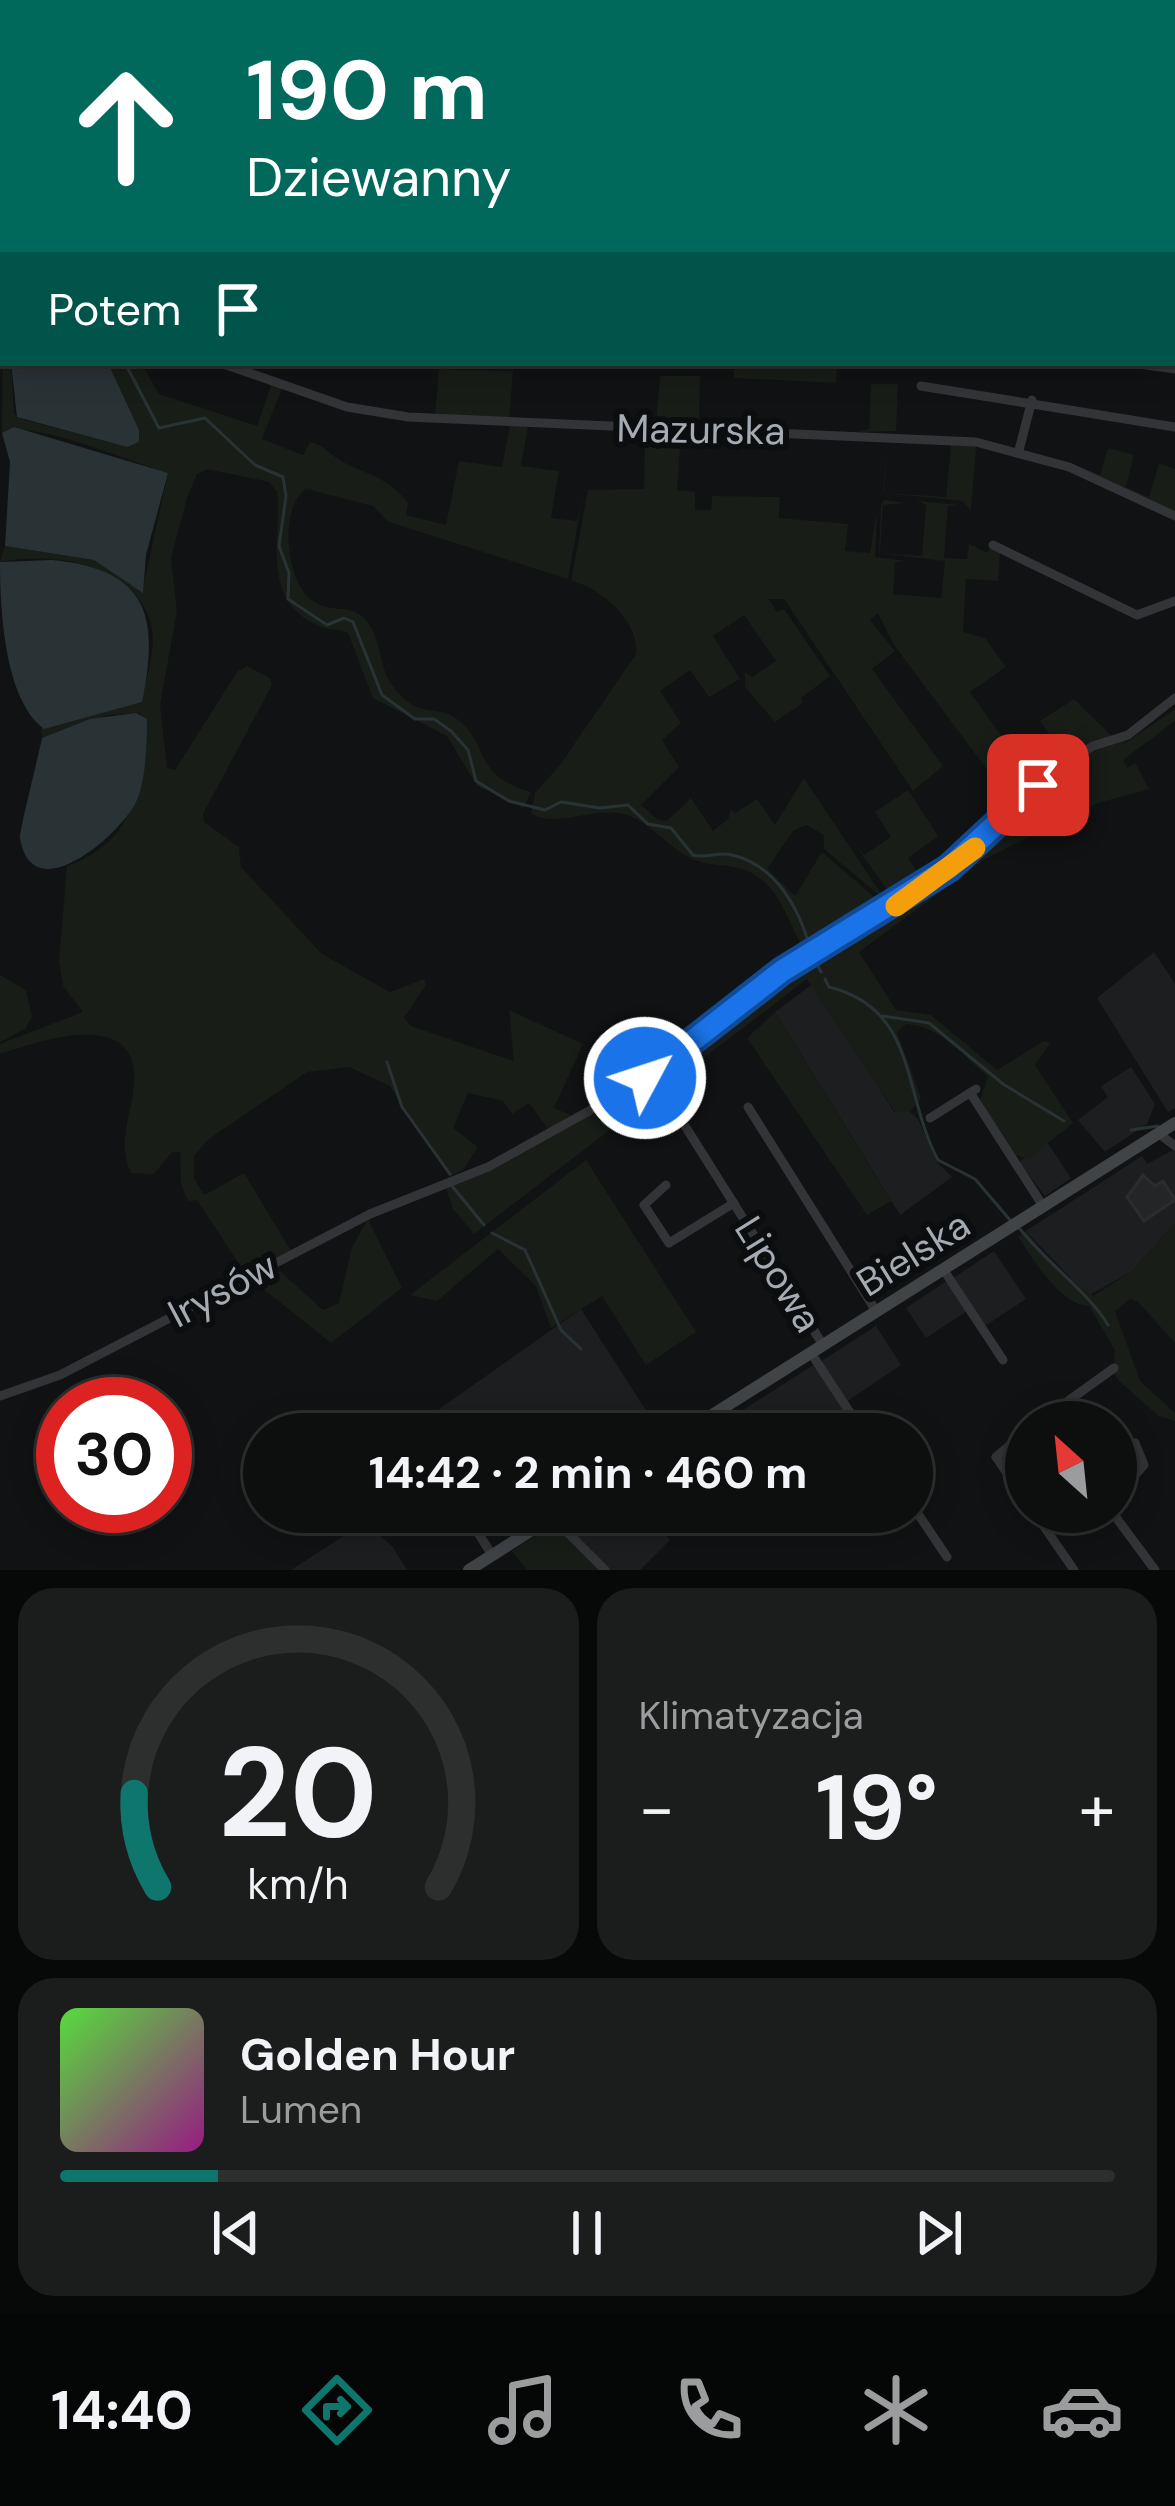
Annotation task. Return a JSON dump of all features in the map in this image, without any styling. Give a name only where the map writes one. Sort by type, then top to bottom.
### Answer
[{"type":"main road","name":"Bielska","points":[[715,1413],[1175,1123]]},
{"type":"main road","points":[[469,1570],[526,1533]]},
{"type":"street","name":"Mazurska","points":[[230,366],[347,407],[408,417],[886,435],[1019,449],[1175,516]]},
{"type":"street","points":[[921,386],[1032,400],[1175,427]]},
{"type":"street","points":[[1019,449],[1032,400]]},
{"type":"street","points":[[993,544],[1137,615],[1175,601]]},
{"type":"street","name":"Irysów","points":[[0,1396],[60,1375],[291,1251],[465,1175],[634,1086],[814,954],[949,868],[986,840],[1010,808],[1066,763],[1087,749],[1128,734],[1175,698]]},
{"type":"street","points":[[930,1118],[974,1092],[1043,1206]]},
{"type":"street","points":[[748,1107],[877,1311]]},
{"type":"street","name":"Lipowa","points":[[680,1118],[734,1203],[852,1413]]},
{"type":"street","points":[[1158,1133],[1175,1146]]},
{"type":"street","name":"Lipowa","points":[[666,1184],[644,1202],[669,1243],[734,1203]]},
{"type":"street","points":[[944,1269],[1003,1360]]},
{"type":"street","points":[[1068,1401],[1114,1368]]},
{"type":"street","points":[[478,1533],[492,1555]]},
{"type":"street","points":[[573,1533],[605,1570]]},
{"type":"street","points":[[931,1533],[947,1557]]},
{"type":"street","points":[[1048,1533],[1074,1570]]},
{"type":"street","points":[[1128,1533],[1155,1570]]},
{"type":"shaded area","points":[[3,366],[11,366],[14,414],[127,447],[139,442],[139,430],[109,366],[143,366],[159,394],[257,426],[271,385],[214,366],[225,366],[320,398],[282,388],[262,439],[303,455],[310,442],[320,445],[393,488],[408,503],[406,515],[446,525],[459,461],[502,467],[510,425],[528,426],[521,466],[559,471],[551,518],[577,521],[584,489],[568,579],[389,522],[373,506],[306,489],[297,498],[289,526],[295,575],[309,598],[323,606],[353,611],[366,620],[398,693],[416,707],[449,714],[468,729],[499,777],[531,792],[524,808],[477,786],[447,736],[373,698],[348,633],[321,627],[289,602],[278,568],[277,492],[269,482],[207,469],[197,474],[188,495],[171,558],[177,611],[160,705],[167,768],[175,770],[237,672],[247,666],[270,678],[272,685],[203,814],[204,822],[239,847],[241,867],[322,954],[390,992],[424,979],[426,985],[404,1018],[411,1026],[514,1061],[509,1010],[583,1044],[554,1108],[575,1117],[548,1129],[529,1103],[512,1114],[503,1101],[468,1093],[453,1128],[478,1147],[463,1170],[449,1177],[390,1086],[349,1067],[307,1072],[209,1139],[194,1156],[194,1178],[204,1195],[244,1173],[291,1251],[271,1263],[323,1310],[339,1303],[352,1247],[368,1219],[402,1288],[331,1343],[247,1276],[197,1200],[188,1201],[181,1185],[180,1152],[172,1152],[154,1174],[131,1173],[125,1139],[134,1083],[131,1059],[121,1044],[84,1035],[0,1054],[0,1044],[83,1012],[63,986],[59,960],[67,866],[115,835],[131,806],[139,771],[140,713],[108,715],[42,738],[41,728],[141,702],[153,638],[139,599],[106,573],[64,560],[0,562],[5,546],[94,560],[142,592],[168,473],[58,436],[16,430],[2,433]]},
{"type":"shaded area","points":[[11,366],[109,366],[139,430],[139,442],[127,447],[17,417]]},
{"type":"shaded area","points":[[734,366],[837,366],[836,383],[734,378]]},
{"type":"shaded area","points":[[439,369],[513,371],[509,419],[435,414]]},
{"type":"shaded area","points":[[660,376],[700,376],[699,426],[656,425]]},
{"type":"shaded area","points":[[871,384],[898,384],[896,431],[858,432],[869,429]]},
{"type":"shaded area","points":[[14,427],[168,473],[146,555],[143,593],[94,560],[5,546],[10,462],[2,433]]},
{"type":"shaded area","points":[[631,430],[681,432],[677,490],[695,492],[695,510],[711,510],[712,496],[780,497],[779,518],[848,524],[845,551],[870,553],[877,511],[875,557],[906,561],[895,562],[893,594],[941,598],[945,561],[879,553],[881,505],[884,500],[907,503],[883,505],[880,553],[922,556],[926,505],[918,501],[960,505],[948,506],[944,558],[967,559],[969,544],[987,553],[991,546],[1000,553],[998,581],[966,579],[963,632],[985,638],[1006,667],[970,692],[1036,784],[1012,803],[894,645],[878,613],[870,620],[895,651],[872,669],[943,766],[913,791],[784,599],[769,599],[777,612],[784,609],[830,676],[801,698],[803,703],[775,722],[745,687],[745,672],[752,677],[776,661],[744,615],[713,636],[740,679],[709,697],[690,670],[660,691],[681,723],[662,740],[679,767],[641,805],[658,820],[667,821],[691,798],[713,831],[728,819],[731,809],[735,813],[757,799],[775,825],[804,778],[886,901],[824,849],[824,835],[806,825],[793,831],[767,869],[795,896],[822,852],[886,907],[807,953],[777,897],[750,872],[686,856],[648,826],[623,814],[553,819],[531,814],[535,793],[560,765],[636,654],[625,618],[594,590],[571,581],[588,490],[644,489],[645,432]]},
{"type":"shaded area","points":[[888,440],[884,493],[946,497],[951,445],[976,446],[971,511],[963,501],[883,493]]},
{"type":"shaded area","points":[[1108,448],[1134,455],[1126,487],[1149,497],[1159,463],[1175,469],[1175,512],[1068,462],[1100,475]]},
{"type":"shaded area","points":[[52,560],[85,565],[128,587],[140,603],[149,646],[142,702],[44,729],[20,697],[12,676],[3,627],[0,562]]},
{"type":"shaded area","points":[[1074,699],[1112,736],[1135,727],[1067,759],[1040,721]]},
{"type":"shaded area","points":[[1175,699],[1121,746],[1175,709],[1175,721],[1123,760],[1127,768],[1135,763],[1149,789],[1098,803],[985,859],[859,952],[896,1010],[931,1015],[997,1070],[1044,1041],[1050,1043],[1035,1065],[1073,1123],[1028,1159],[1016,1155],[980,1101],[988,1077],[951,1043],[918,1026],[906,1024],[897,1032],[921,1099],[910,1112],[895,1112],[807,979],[474,1234],[453,1209],[445,1186],[580,1120],[760,992],[904,903],[1088,751],[1127,737]]},
{"type":"shaded area","points":[[136,713],[147,719],[144,773],[136,802],[96,847],[58,868],[41,868],[28,859],[20,838],[42,738],[90,719]]},
{"type":"shaded area","points":[[908,790],[938,836],[908,858],[925,884],[894,899],[852,841],[864,855],[891,837],[875,812]]},
{"type":"shaded area","points":[[1154,952],[1175,984],[1175,1108],[1168,1112],[1097,998]]},
{"type":"shaded area","points":[[0,975],[26,990],[32,1017],[25,1029],[0,1042]]},
{"type":"shaded area","points":[[814,983],[894,1112],[910,1112],[918,1119],[937,1162],[952,1177],[900,1215],[775,1012]]},
{"type":"shaded area","points":[[775,1012],[891,1201],[867,1215],[747,1038]]},
{"type":"shaded area","points":[[1131,1067],[1155,1104],[1147,1124],[1105,1152],[1078,1120],[1108,1097],[1101,1086]]},
{"type":"shaded area","points":[[1047,1142],[1071,1178],[1045,1196],[1019,1162]]},
{"type":"shaded area","points":[[1175,1149],[1175,1223],[1132,1271],[1088,1296],[1026,1231],[1142,1156],[1147,1164]]},
{"type":"shaded area","points":[[586,1160],[696,1332],[646,1365],[602,1296],[551,1328],[536,1286],[498,1249],[437,1301],[410,1295]]},
{"type":"shaded area","points":[[1175,1223],[1175,1343],[1138,1302],[1130,1299],[1115,1311],[1140,1381],[1175,1413],[1175,1421],[1159,1416],[1119,1381],[1113,1372],[1115,1350],[1089,1306],[1058,1290],[1018,1237],[1026,1231],[1051,1263],[1093,1296],[1132,1271]]},
{"type":"shaded area","points":[[994,1251],[1026,1299],[985,1326],[953,1278]]},
{"type":"shaded area","points":[[947,1281],[967,1311],[926,1338],[906,1308]]},
{"type":"shaded area","points":[[581,1309],[648,1413],[434,1413]]},
{"type":"shaded area","points":[[876,1326],[901,1365],[846,1402],[820,1362]]},
{"type":"shaded area","points":[[815,1364],[848,1413],[738,1413]]},
{"type":"shaded area","points":[[348,1533],[377,1533],[407,1570],[291,1570]]},
{"type":"shaded area","points":[[539,1533],[563,1533],[601,1570],[527,1570],[512,1551]]},
{"type":"shaded area","points":[[574,1533],[664,1533],[670,1540],[640,1570],[609,1570]]},
{"type":"building","points":[[1143,1175],[1155,1186],[1163,1181],[1175,1200],[1144,1221],[1127,1197]]},
{"type":"waterway","points":[[127,366],[159,428],[205,418],[255,465],[283,477],[286,496],[279,546],[289,573],[288,599],[327,625],[344,618],[353,622],[382,695],[415,719],[434,719],[451,731],[468,750],[476,781],[509,801],[545,810],[561,802],[600,808],[628,805],[648,824],[671,828],[693,855],[727,854],[748,860],[784,891],[810,948]]},
{"type":"waterway","points":[[813,957],[821,972]]},
{"type":"waterway","points":[[825,979],[829,987],[858,998],[879,1014],[903,1057],[938,1160],[975,1179],[1010,1220]]},
{"type":"waterway","points":[[883,1016],[929,1023],[1003,1084],[1064,1121]]},
{"type":"waterway","points":[[387,1062],[402,1107],[450,1174]]},
{"type":"waterway","points":[[1131,1130],[1158,1126]]},
{"type":"waterway","points":[[452,1186],[484,1225]]},
{"type":"waterway","points":[[1020,1229],[1108,1325]]},
{"type":"waterway","points":[[492,1233],[525,1250],[561,1330],[581,1349]]},
{"type":"slow traffic","points":[[896,906],[975,848]]},
{"type":"route","points":[[645,1078],[782,971],[894,908],[949,868],[986,840],[1005,812],[1038,785]]}]
